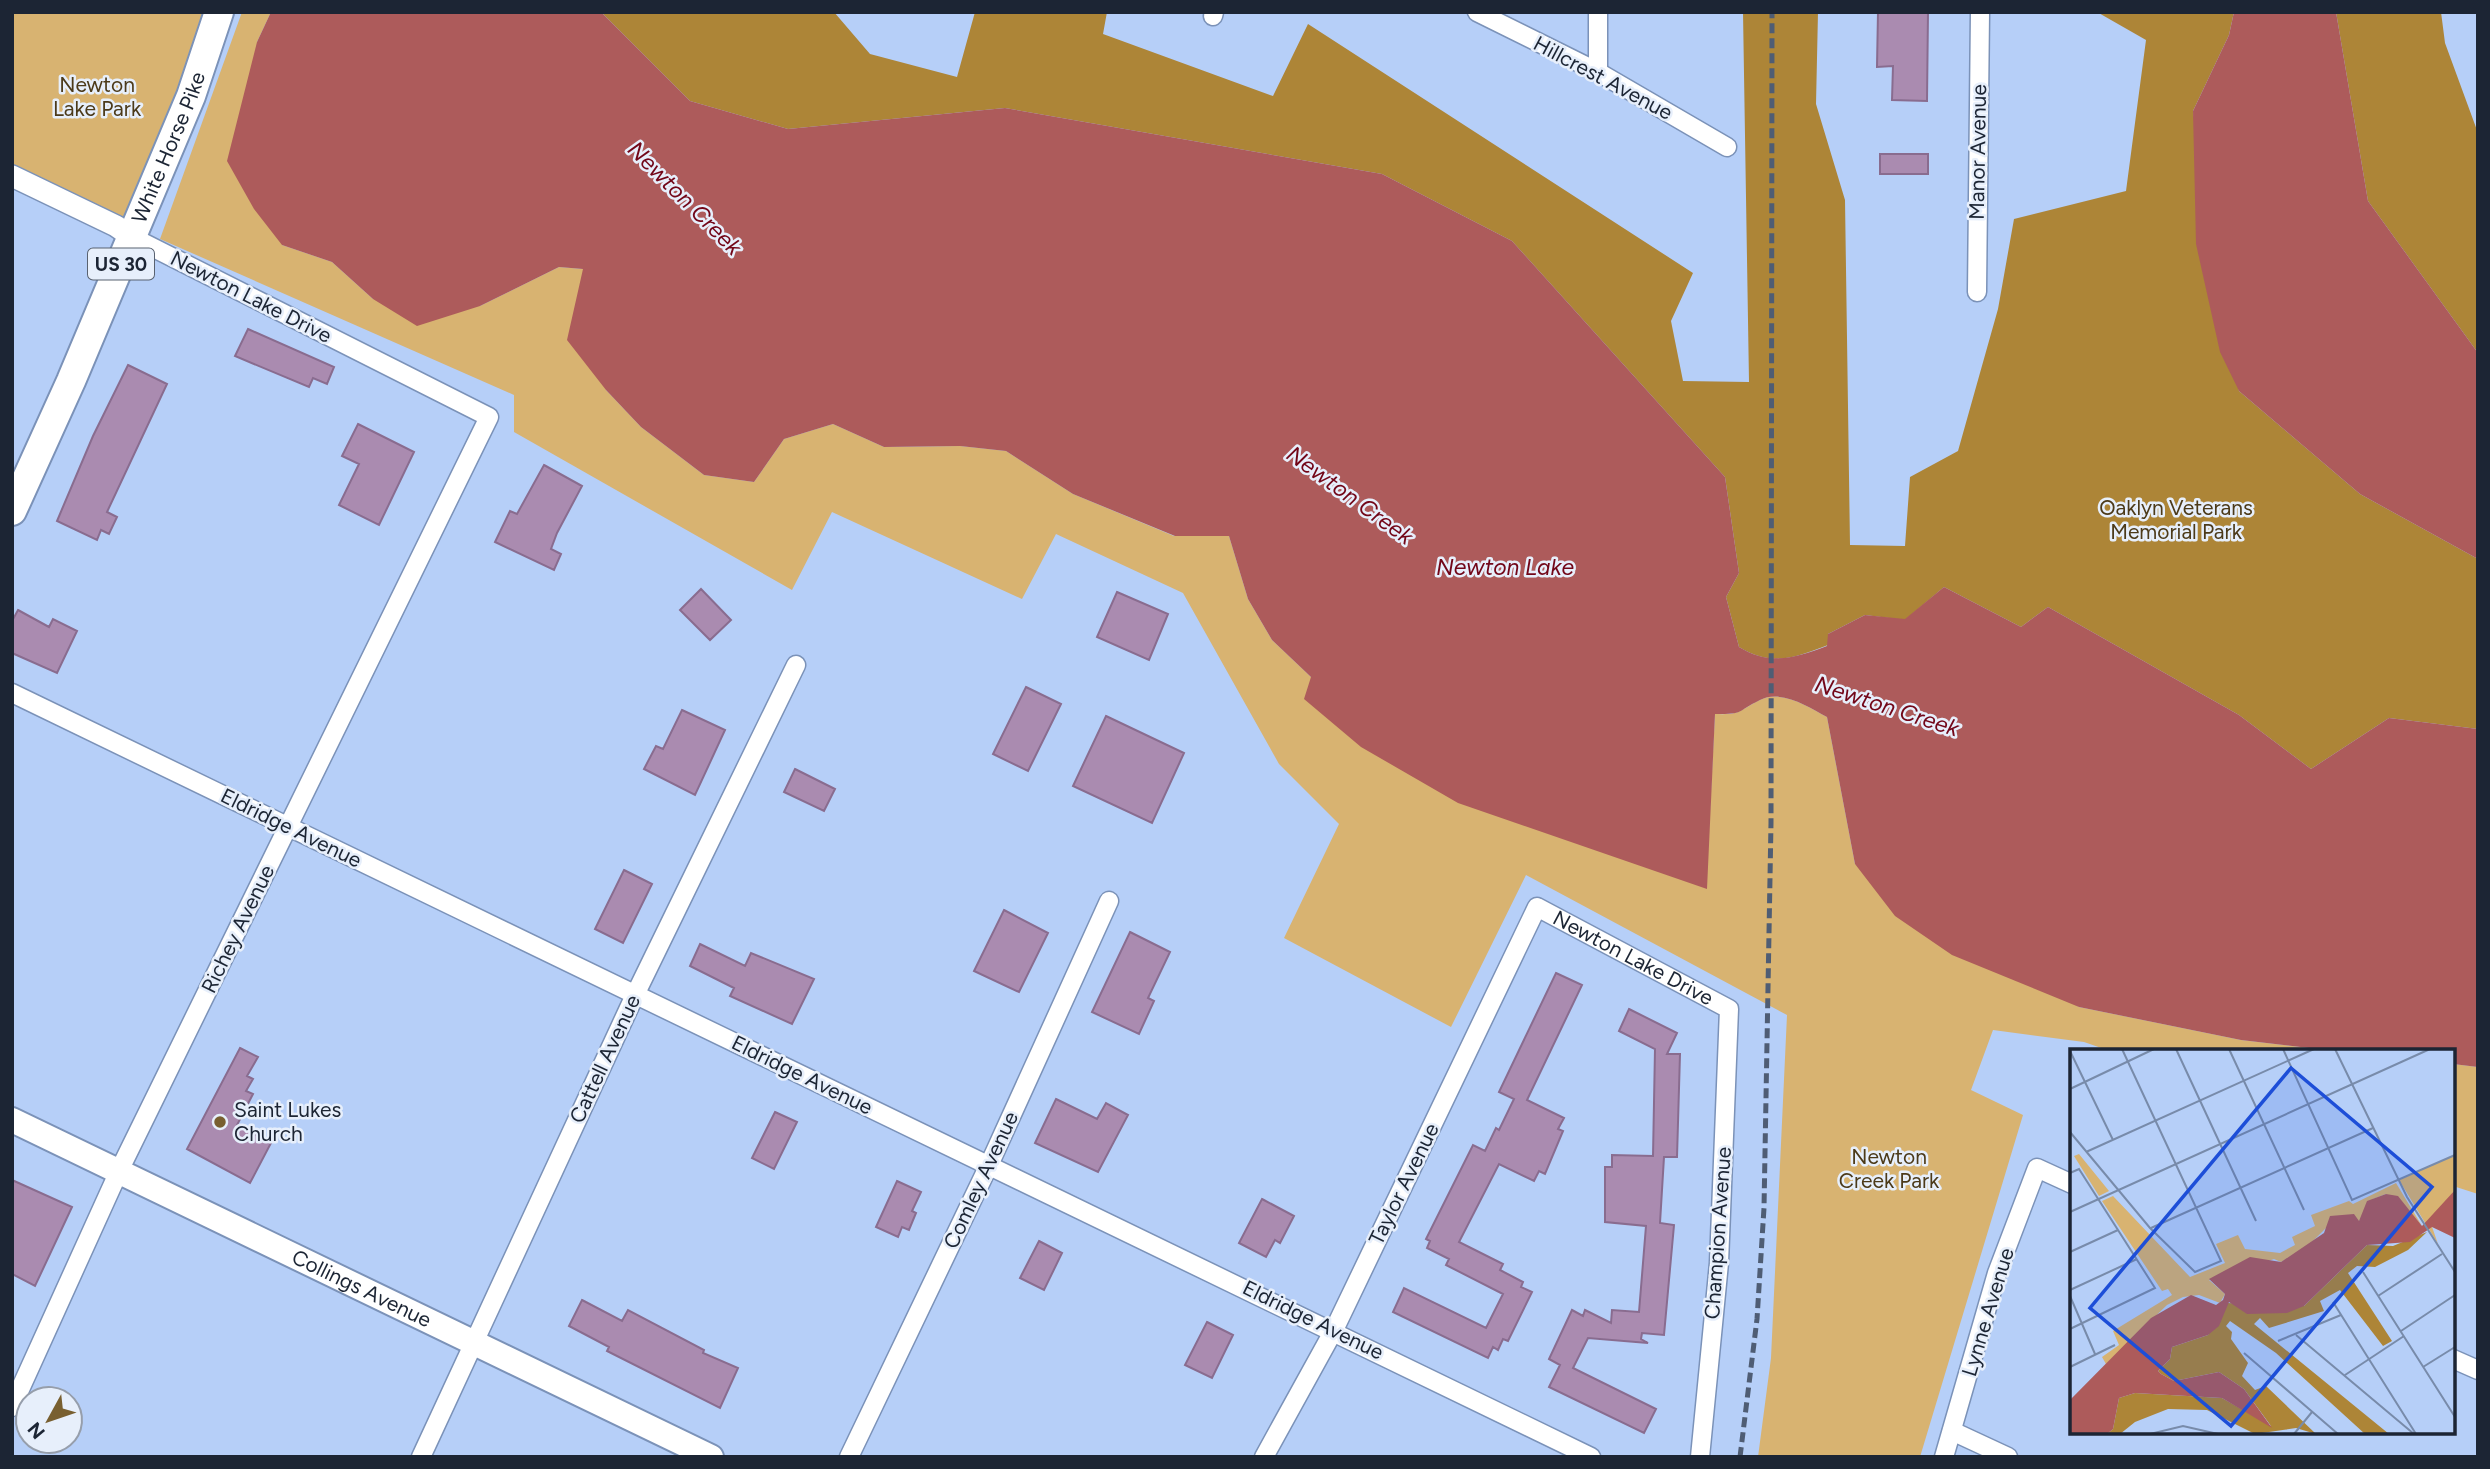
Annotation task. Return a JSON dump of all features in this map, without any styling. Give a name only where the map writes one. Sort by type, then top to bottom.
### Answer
[{"type":"highway","name":"White Horse Pike","points":[[12,511],[191,96],[219,12]]},
{"type":"main road","name":"Collings Avenue","points":[[12,1120],[711,1457]]},
{"type":"street","name":"Hillcrest Avenue","points":[[1477,12],[1598,72],[1727,148]]},
{"type":"street","points":[[1598,12],[1598,72]]},
{"type":"street","name":"Manor Avenue","points":[[1977,292],[1980,12]]},
{"type":"street","name":"Newton Lake Drive","points":[[12,176],[116,226],[132,237],[489,417]]},
{"type":"street","name":"Richey Avenue","points":[[12,1407],[119,1171],[489,417]]},
{"type":"street","name":"Cattell Avenue","points":[[421,1457],[635,995],[796,665]]},
{"type":"street","name":"Eldridge Avenue","points":[[12,693],[1334,1330],[1591,1457]]},
{"type":"street","name":"Comley Avenue","points":[[849,1457],[989,1165],[1109,901]]},
{"type":"street","name":"Newton Lake Drive","points":[[1537,907],[1730,1009]]},
{"type":"street","name":"Taylor Avenue","points":[[1264,1457],[1334,1330],[1537,907]]},
{"type":"street","name":"Champion Avenue","points":[[1700,1457],[1719,1263],[1730,1009]]},
{"type":"street","name":"Lynne Avenue","points":[[1944,1457],[1997,1273],[2036,1168],[2070,1183]]},
{"type":"street","points":[[2455,1360],[2478,1370]]},
{"type":"street","points":[[1952,1431],[2008,1457]]},
{"type":"green space","name":"Newton Lake Park","points":[[12,12],[219,12],[132,237],[12,179]]},
{"type":"green space","name":"Newton Creek Park","points":[[242,12],[271,12],[257,42],[282,245],[332,262],[373,299],[480,306],[559,267],[583,269],[606,390],[641,427],[704,475],[754,482],[784,439],[833,424],[884,447],[960,446],[1006,451],[1073,494],[1174,536],[1229,536],[1248,599],[1272,640],[1311,677],[1706,888],[1715,714],[1739,712],[1768,697],[1795,701],[1827,717],[1855,864],[2079,1007],[2241,1040],[2317,1049],[2104,1049],[2084,1042],[1993,1030],[1971,1090],[2023,1115],[1920,1457],[1758,1457],[1771,1358],[1787,1015],[1526,875],[1451,1027],[1284,938],[1339,824],[1279,764],[1183,593],[1056,534],[1022,599],[832,512],[792,590],[514,432],[514,395],[160,239]]},
{"type":"green space","name":"Oaklyn Veterans Memorial Park","points":[[601,12],[834,12],[870,54],[957,77],[975,12],[1107,12],[1103,34],[1273,96],[1308,24],[1693,273],[1671,321],[1683,381],[1749,382],[1743,12],[1818,12],[1816,104],[1845,200],[1850,545],[1905,546],[1910,477],[1958,451],[1998,309],[2014,219],[2126,191],[2146,40],[2097,12],[2234,12],[2229,35],[2193,111],[2239,391],[2360,494],[2478,559],[2478,729],[2389,718],[2311,769],[2239,715],[2048,607],[2021,627],[1944,587],[1905,620],[1865,615],[1828,634],[1828,645],[1804,654],[1773,659],[1751,653],[1739,647],[1726,597],[1739,573],[1725,477],[1512,241],[1382,174],[1005,108],[788,129],[690,101]]},
{"type":"green space","points":[[2336,12],[2441,12],[2445,43],[2478,133],[2478,353],[2368,201]]},
{"type":"green space","points":[[2455,1064],[2478,1067],[2478,1194],[2455,1187]]},
{"type":"water","name":"Newton Lake","points":[[271,12],[601,12],[690,101],[788,129],[1005,108],[1382,174],[1512,241],[1725,477],[1739,573],[1726,597],[1739,647],[1750,653],[1761,657],[1783,658],[1827,646],[1828,634],[1865,615],[1905,619],[1944,587],[2021,627],[2048,607],[2239,715],[2311,769],[2389,718],[2478,729],[2478,1067],[2455,1064],[2455,1049],[2317,1049],[2241,1040],[2079,1007],[1952,955],[1895,916],[1855,864],[1827,717],[1795,701],[1768,697],[1740,712],[1715,714],[1707,889],[1458,803],[1361,747],[1304,699],[1311,677],[1272,640],[1248,599],[1229,536],[1175,536],[1073,494],[1006,451],[960,446],[884,447],[833,424],[784,439],[754,482],[704,475],[641,427],[606,390],[567,340],[583,269],[559,267],[480,306],[417,326],[373,299],[332,262],[282,245],[254,209],[227,161],[257,42]]},
{"type":"water","points":[[2234,12],[2336,12],[2368,201],[2478,353],[2478,559],[2360,494],[2239,391],[2220,352],[2196,244],[2193,111],[2229,35]]},
{"type":"building","points":[[1878,12],[1928,12],[1927,101],[1892,100],[1893,66],[1877,67]]},
{"type":"building","points":[[1880,154],[1928,154],[1928,174],[1880,174]]},
{"type":"building","points":[[248,329],[334,367],[327,384],[313,378],[309,387],[235,356]]},
{"type":"building","points":[[128,365],[167,384],[107,512],[117,517],[109,534],[101,530],[97,540],[57,521],[93,436]]},
{"type":"building","points":[[358,424],[414,452],[379,525],[339,505],[359,464],[342,456]]},
{"type":"building","points":[[544,465],[582,486],[551,549],[561,554],[554,570],[495,542],[510,511],[517,514]]},
{"type":"building","points":[[701,589],[731,620],[710,640],[680,610]]},
{"type":"building","points":[[1117,592],[1168,614],[1149,660],[1097,637]]},
{"type":"building","points":[[18,610],[49,627],[53,619],[77,631],[57,673],[12,653],[12,621]]},
{"type":"building","points":[[1026,687],[1061,704],[1028,771],[993,754]]},
{"type":"building","points":[[682,710],[725,730],[695,795],[644,769],[656,746],[663,749]]},
{"type":"building","points":[[1106,716],[1184,753],[1152,823],[1073,786]]},
{"type":"building","points":[[795,769],[835,789],[824,811],[784,792]]},
{"type":"building","points":[[624,870],[652,884],[623,943],[595,929]]},
{"type":"building","points":[[1004,910],[1048,933],[1019,992],[974,971]]},
{"type":"building","points":[[1130,932],[1170,952],[1148,998],[1154,1001],[1139,1034],[1092,1012]]},
{"type":"building","points":[[700,944],[745,966],[751,953],[814,979],[792,1024],[730,996],[734,988],[690,966]]},
{"type":"building","points":[[1556,973],[1582,985],[1527,1100],[1564,1118],[1558,1129],[1563,1131],[1545,1174],[1539,1171],[1534,1181],[1499,1164],[1459,1242],[1503,1264],[1500,1270],[1523,1282],[1521,1287],[1532,1292],[1508,1341],[1503,1339],[1498,1350],[1493,1347],[1488,1358],[1393,1312],[1404,1288],[1486,1328],[1503,1294],[1446,1265],[1449,1259],[1427,1248],[1430,1241],[1426,1239],[1473,1145],[1485,1151],[1496,1128],[1499,1130],[1514,1099],[1499,1092]]},
{"type":"building","points":[[1629,1009],[1677,1033],[1667,1054],[1680,1054],[1677,1157],[1664,1157],[1660,1223],[1674,1225],[1664,1335],[1642,1333],[1641,1339],[1648,1343],[1588,1338],[1573,1368],[1656,1409],[1644,1433],[1549,1387],[1560,1365],[1549,1359],[1572,1310],[1583,1316],[1585,1310],[1611,1323],[1612,1310],[1639,1312],[1646,1226],[1605,1222],[1605,1167],[1612,1167],[1612,1155],[1653,1156],[1655,1049],[1619,1031]]},
{"type":"building","name":"Saint Lukes Church","points":[[240,1048],[258,1057],[247,1076],[253,1079],[246,1091],[253,1094],[237,1125],[271,1143],[250,1183],[187,1149]]},
{"type":"building","points":[[1056,1099],[1097,1119],[1106,1103],[1128,1115],[1098,1172],[1035,1143]]},
{"type":"building","points":[[775,1112],[797,1122],[774,1169],[752,1158]]},
{"type":"building","points":[[12,1180],[72,1207],[35,1286],[12,1274]]},
{"type":"building","points":[[897,1181],[921,1192],[912,1211],[916,1213],[909,1230],[902,1227],[898,1237],[876,1227]]},
{"type":"building","points":[[1262,1199],[1294,1216],[1280,1243],[1275,1240],[1266,1257],[1239,1243]]},
{"type":"building","points":[[1039,1241],[1062,1253],[1044,1290],[1020,1278]]},
{"type":"building","points":[[582,1300],[622,1321],[628,1310],[704,1350],[703,1353],[738,1368],[720,1408],[607,1351],[609,1347],[569,1326]]},
{"type":"building","points":[[1207,1322],[1233,1335],[1212,1378],[1185,1365]]},
{"type":"railway","points":[[1740,1457],[1757,1319],[1764,1208],[1771,823],[1772,12]]},
{"type":"place","name":"Saint Lukes Church","points":[[220,1122]]},
{"type":"water label","name":"Newton Creek","points":[[685,198]]},
{"type":"water label","name":"Newton Creek","points":[[1350,495]]},
{"type":"water label","name":"Newton Creek","points":[[1887,706]]}]
